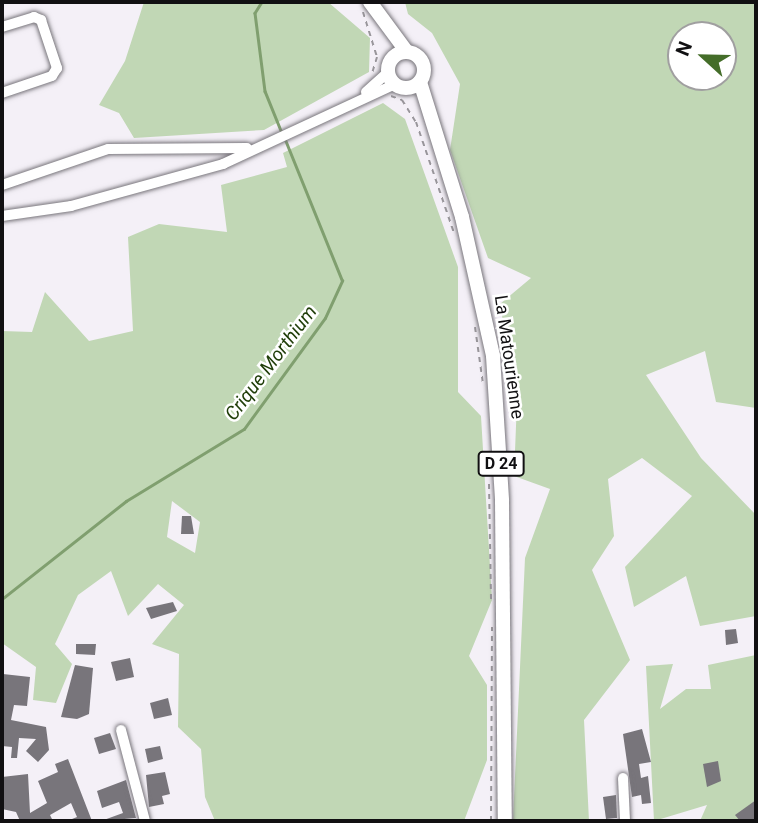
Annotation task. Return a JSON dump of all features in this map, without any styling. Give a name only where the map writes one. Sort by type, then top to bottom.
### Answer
[{"type":"main road","name":"La Matourienne","points":[[370,2],[386,29],[407,52]]},
{"type":"main road","name":"La Matourienne","points":[[386,29],[395,76],[426,117]]},
{"type":"main road","points":[[407,52],[395,76],[420,82]]},
{"type":"main road","name":"D 24","points":[[407,52],[424,66],[420,82]]},
{"type":"main road","name":"La Matourienne","points":[[420,82],[426,117],[462,218],[493,356],[504,554],[505,821]]},
{"type":"street","points":[[2,27],[41,20],[57,68],[52,76],[2,93]]},
{"type":"street","points":[[2,216],[156,184],[274,139],[395,76]]},
{"type":"street","points":[[2,185],[108,149],[253,148]]},
{"type":"street","points":[[121,730],[145,821]]},
{"type":"street","points":[[623,778],[625,821]]},
{"type":"path","points":[[357,2],[372,34],[378,86],[383,96],[402,100],[415,122],[457,244]]},
{"type":"path","points":[[473,317],[485,398]]},
{"type":"path","points":[[489,477],[491,606]]},
{"type":"path","points":[[491,821],[492,619]]},
{"type":"green space","points":[[144,2],[328,2],[370,38],[369,72],[264,130],[134,138],[119,113],[99,105],[125,61]]},
{"type":"green space","points":[[405,2],[756,2],[756,408],[716,402],[705,351],[646,375],[701,458],[756,515],[756,616],[700,626],[686,576],[634,607],[625,567],[692,496],[642,458],[608,479],[614,536],[592,570],[630,660],[584,720],[589,821],[513,820],[525,558],[550,489],[514,476],[517,401],[500,304],[531,278],[488,258],[450,150],[460,84],[432,33],[408,14]]},
{"type":"green space","points":[[383,103],[405,119],[458,267],[458,392],[481,416],[492,600],[469,656],[487,685],[487,760],[464,821],[215,821],[205,797],[201,749],[178,727],[179,654],[152,644],[184,605],[158,584],[128,616],[111,571],[78,595],[55,644],[72,664],[56,703],[33,700],[36,667],[2,643],[2,331],[32,332],[45,292],[89,341],[133,331],[128,237],[159,224],[227,232],[221,185],[287,167],[283,153]],"holes":[[[172,501],[200,522],[195,553],[167,537]]]},
{"type":"green space","points":[[756,655],[756,821],[700,821],[707,805],[654,821],[646,666],[673,664],[660,709],[686,689],[711,689],[708,665]]},
{"type":"building","points":[[182,516],[191,516],[194,534],[181,534]]},
{"type":"building","points":[[173,602],[177,611],[151,619],[146,608]]},
{"type":"building","points":[[736,629],[738,643],[726,645],[725,630]]},
{"type":"building","points":[[76,644],[96,644],[95,655],[76,654]]},
{"type":"building","points":[[130,658],[134,677],[116,681],[111,662]]},
{"type":"building","points":[[75,665],[93,668],[89,714],[77,719],[61,717]]},
{"type":"building","points":[[3,674],[30,677],[27,706],[14,705],[11,720],[46,727],[49,750],[38,762],[26,751],[36,739],[19,738],[17,758],[11,758],[12,747],[2,746]]},
{"type":"building","points":[[168,698],[172,715],[154,719],[150,703]]},
{"type":"building","points":[[642,729],[651,762],[639,764],[641,778],[648,776],[651,803],[642,804],[641,795],[632,797],[623,734]]},
{"type":"building","points":[[110,733],[116,749],[99,754],[94,738]]},
{"type":"building","points":[[160,746],[163,759],[148,763],[145,749]]},
{"type":"building","points":[[68,759],[92,821],[67,821],[77,817],[71,803],[50,815],[53,821],[20,821],[16,812],[2,809],[2,777],[28,774],[30,813],[47,803],[38,781],[58,772],[55,764]]},
{"type":"building","points":[[718,761],[721,781],[707,787],[703,764]]},
{"type":"building","points":[[165,772],[170,794],[162,796],[164,804],[149,807],[146,775]]},
{"type":"building","points":[[126,780],[136,818],[101,821],[123,813],[119,802],[102,808],[97,791]]},
{"type":"building","points":[[616,795],[617,818],[606,819],[603,797]]},
{"type":"building","points":[[756,800],[756,821],[740,821],[735,815]]},
{"type":"waterway","name":"Crique Morthium","points":[[262,2],[255,13],[265,91],[282,133]]},
{"type":"waterway","name":"Crique Morthium","points":[[2,599],[126,501],[244,429],[325,318],[342,281],[285,140]]}]
